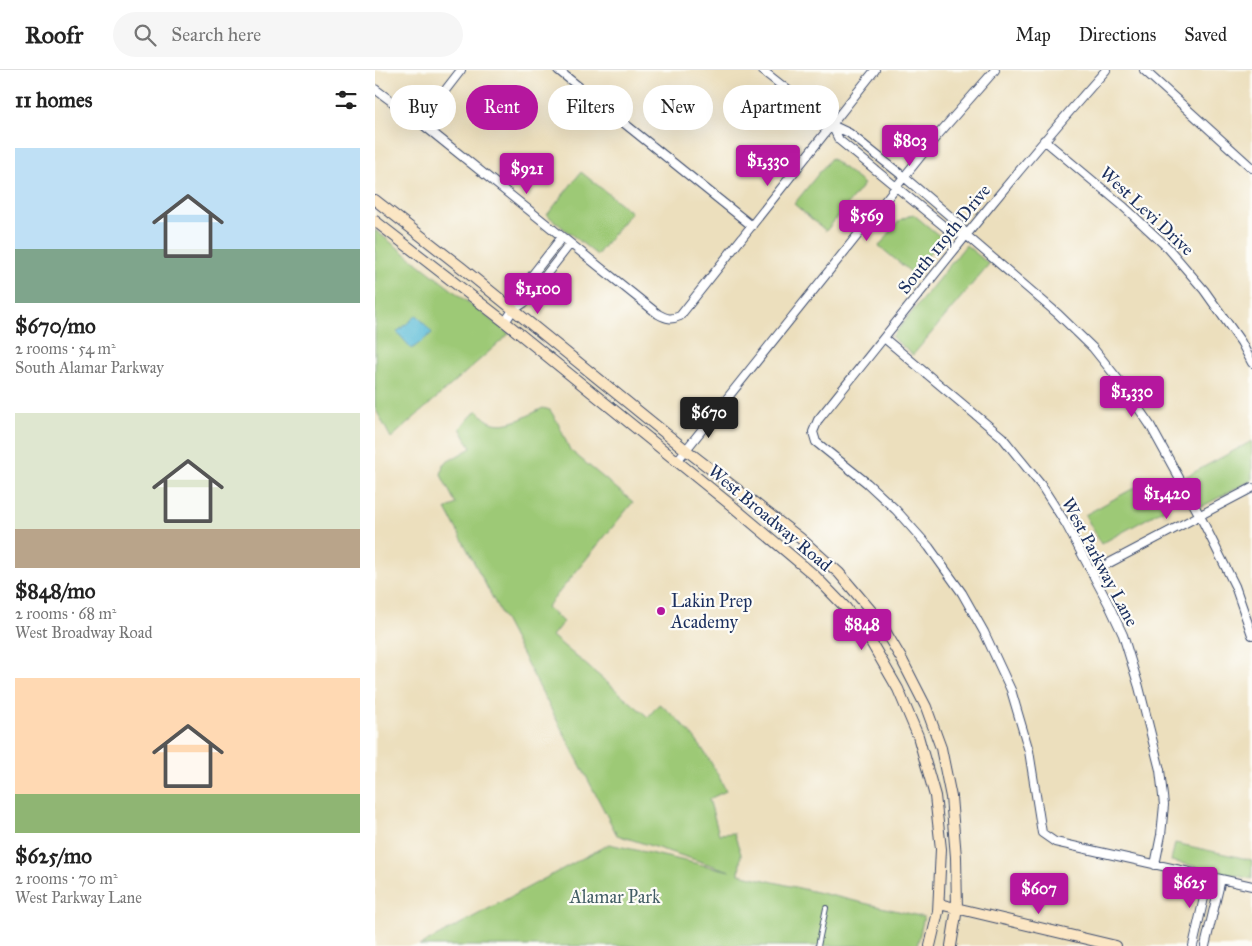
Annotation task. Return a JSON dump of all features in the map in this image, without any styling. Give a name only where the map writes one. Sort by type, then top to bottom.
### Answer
[{"type":"main road","name":"West Broadway Road","points":[[375,200],[462,268],[686,450],[800,538],[839,573],[878,619],[901,658],[926,707],[941,748],[951,797],[956,857],[957,908],[951,946]]},
{"type":"main road","name":"West Broadway Road","points":[[375,220],[677,461],[814,575],[846,608],[871,642],[898,689],[918,736],[935,796],[941,849],[939,904],[930,946]]},
{"type":"main road","points":[[939,904],[1116,946]]},
{"type":"street","points":[[449,85],[461,70]]},
{"type":"street","points":[[558,70],[752,226]]},
{"type":"street","points":[[762,70],[781,85]]},
{"type":"street","points":[[839,117],[875,70]]},
{"type":"street","points":[[677,461],[936,137],[995,70]]},
{"type":"street","name":"South 119th Drive","points":[[1106,70],[1044,140],[966,235],[818,420],[813,432],[816,442],[867,483],[896,510],[929,547],[962,593],[985,635],[1011,690],[1029,750],[1042,833],[1055,842],[1155,865]]},
{"type":"street","points":[[1144,70],[1252,168]]},
{"type":"street","points":[[375,90],[390,101]]},
{"type":"street","points":[[839,128],[849,132],[958,223],[966,235],[1058,314],[1093,348],[1121,383],[1150,425],[1200,516],[1235,586],[1252,635]]},
{"type":"street","points":[[428,130],[658,314],[667,319],[680,316],[829,130]]},
{"type":"street","points":[[834,130],[839,140],[951,232],[966,235]]},
{"type":"street","name":"West Levi Drive","points":[[1044,140],[1123,206],[1168,248],[1204,290],[1241,342],[1252,363]]},
{"type":"street","points":[[505,322],[513,310],[516,296],[562,237]]},
{"type":"street","points":[[513,310],[525,303],[570,244]]},
{"type":"street","name":"West Parkway Lane","points":[[884,338],[1002,438],[1041,485],[1066,524],[1092,572],[1123,635],[1139,687],[1160,770],[1164,804],[1161,835],[1155,865]]},
{"type":"street","points":[[1092,572],[1252,488]]},
{"type":"street","points":[[1155,865],[1252,886]]},
{"type":"street","points":[[1193,946],[1209,876]]},
{"type":"street","points":[[1205,946],[1221,879]]},
{"type":"lane","points":[[818,946],[826,908]]},
{"type":"green space","points":[[831,158],[864,184],[826,231],[794,204]]},
{"type":"green space","points":[[581,172],[631,212],[597,255],[547,215]]},
{"type":"green space","points":[[913,214],[942,238],[913,274],[879,246],[900,220]]},
{"type":"green space","points":[[375,230],[509,334],[391,438],[375,408]]},
{"type":"green space","points":[[966,245],[989,264],[913,355],[892,337]]},
{"type":"green space","name":"Alamar Park","points":[[543,408],[550,410],[570,450],[633,502],[547,607],[563,622],[552,636],[648,717],[659,704],[690,732],[706,754],[726,791],[709,799],[719,834],[734,833],[741,854],[739,874],[924,917],[917,946],[419,946],[609,844],[730,871],[617,835],[446,509],[456,504],[441,475],[443,464],[471,448],[460,428],[477,410],[489,421],[503,424],[524,418]]},
{"type":"green space","points":[[1252,441],[1252,480],[1201,507],[1185,477]]},
{"type":"green space","points":[[1152,478],[1168,507],[1101,544],[1085,515]]},
{"type":"green space","points":[[1175,843],[1252,860],[1252,879],[1171,861]]},
{"type":"water","points":[[417,315],[432,333],[412,349],[397,332]]},
{"type":"place","name":"Lakin Prep Academy","points":[[661,611]]}]
